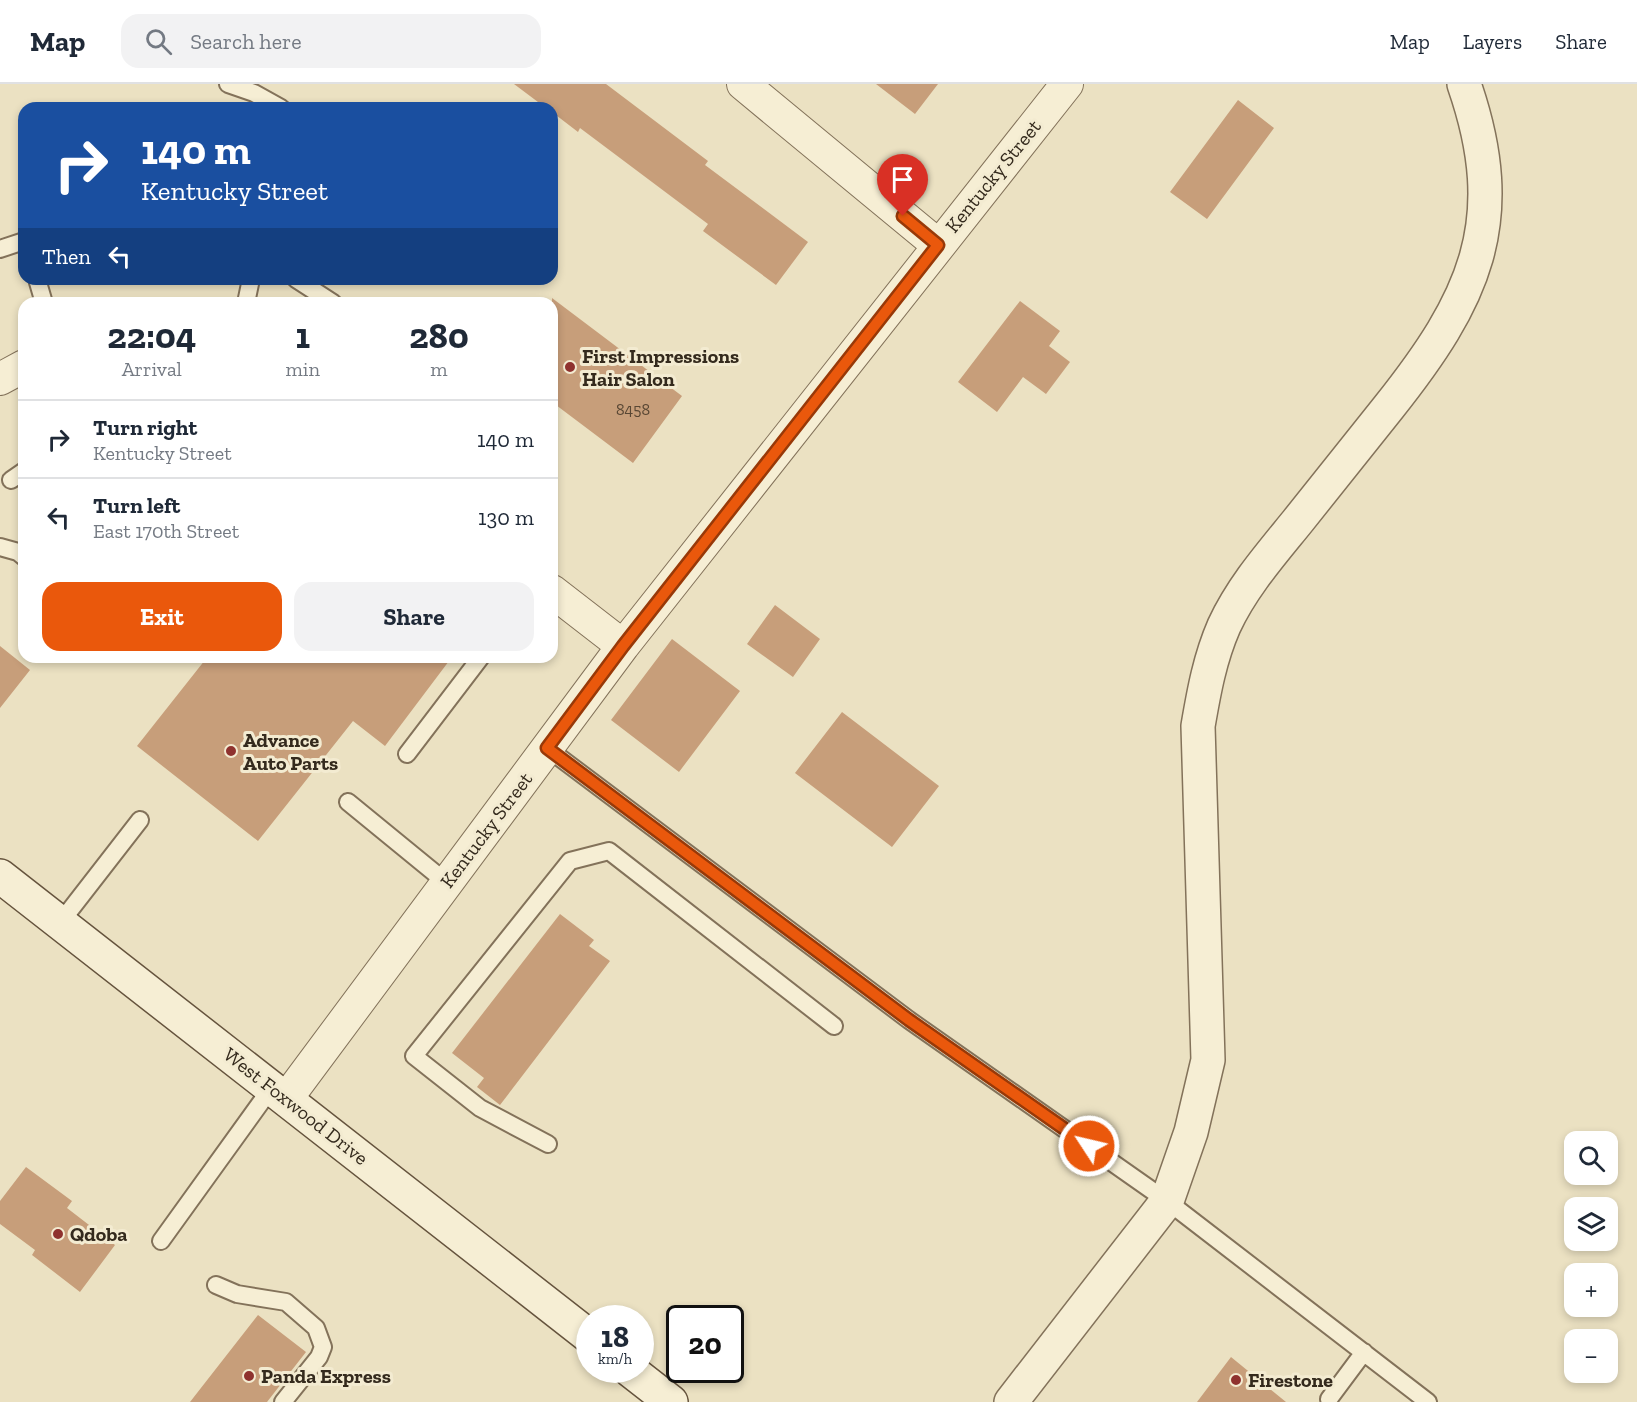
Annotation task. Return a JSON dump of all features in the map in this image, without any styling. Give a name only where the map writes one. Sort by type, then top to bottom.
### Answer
[{"type":"street","points":[[743,84],[938,245]]},
{"type":"street","name":"Kentucky Street","points":[[280,1093],[447,883],[623,646],[1067,84]]},
{"type":"street","points":[[1011,1402],[1167,1201],[1191,1132],[1208,1060],[1198,737],[1207,673],[1225,625],[1250,581],[1420,368],[1447,328],[1466,291],[1481,244],[1486,189],[1478,124],[1464,84]]},
{"type":"street","points":[[0,379],[18,369]]},
{"type":"street","points":[[558,596],[623,646]]},
{"type":"street","name":"West Foxwood Drive","points":[[0,876],[576,1326]]},
{"type":"street","points":[[647,1383],[671,1402]]},
{"type":"lane","points":[[228,84],[254,93],[270,102]]},
{"type":"lane","points":[[0,249],[18,243]]},
{"type":"lane","points":[[305,285],[324,297]]},
{"type":"lane","points":[[0,547],[18,552]]},
{"type":"lane","points":[[407,754],[476,663]]},
{"type":"lane","points":[[547,748],[909,1020],[1167,1201],[1428,1402]]},
{"type":"lane","points":[[348,802],[447,883]]},
{"type":"lane","points":[[60,923],[140,820]]},
{"type":"lane","points":[[548,1144],[480,1108],[414,1056],[570,861],[609,851],[834,1026]]},
{"type":"lane","points":[[161,1241],[280,1093]]},
{"type":"lane","points":[[216,1285],[237,1294],[286,1302],[316,1328],[323,1347],[319,1357],[283,1402]]},
{"type":"lane","points":[[1329,1399],[1364,1352]]},
{"type":"building","points":[[514,84],[606,84],[708,161],[705,165],[808,242],[776,285],[703,231],[708,224],[580,128],[578,132],[558,117],[558,102],[538,102]]},
{"type":"building","points":[[876,84],[938,84],[915,114]]},
{"type":"building","points":[[1238,100],[1274,128],[1207,219],[1170,192]]},
{"type":"building","points":[[1020,301],[1060,331],[1049,346],[1070,362],[1046,394],[1023,377],[997,412],[958,382]]},
{"type":"building","points":[[558,303],[682,396],[633,463],[558,407]]},
{"type":"building","points":[[775,605],[820,639],[793,677],[747,644]]},
{"type":"building","points":[[672,639],[740,691],[679,772],[611,720]]},
{"type":"building","points":[[0,646],[18,660],[18,663],[30,670],[0,708]]},
{"type":"building","points":[[203,663],[447,663],[385,746],[353,721],[258,841],[137,746]]},
{"type":"building","points":[[842,712],[939,786],[892,847],[795,773]]},
{"type":"building","points":[[560,914],[594,940],[589,946],[610,961],[500,1105],[477,1087],[484,1078],[452,1053]]},
{"type":"building","name":"Qdoba","points":[[26,1167],[72,1201],[67,1208],[115,1245],[80,1292],[32,1255],[35,1250],[0,1224],[0,1201]]},
{"type":"building","name":"Panda Express","points":[[258,1315],[306,1352],[267,1402],[190,1402]]},
{"type":"building","name":"Firestone","points":[[1231,1357],[1286,1402],[1197,1402]]},
{"type":"place","name":"First Impressions Hair Salon","points":[[570,367]]},
{"type":"place","name":"Advance Auto Parts","points":[[231,751]]},
{"type":"place","name":"Qdoba","points":[[58,1234]]},
{"type":"place","name":"Panda Express","points":[[249,1376]]},
{"type":"place","name":"Firestone","points":[[1236,1380]]},
{"type":"route","points":[[903,216],[938,245],[623,646],[547,748],[909,1020],[1089,1146]]}]
